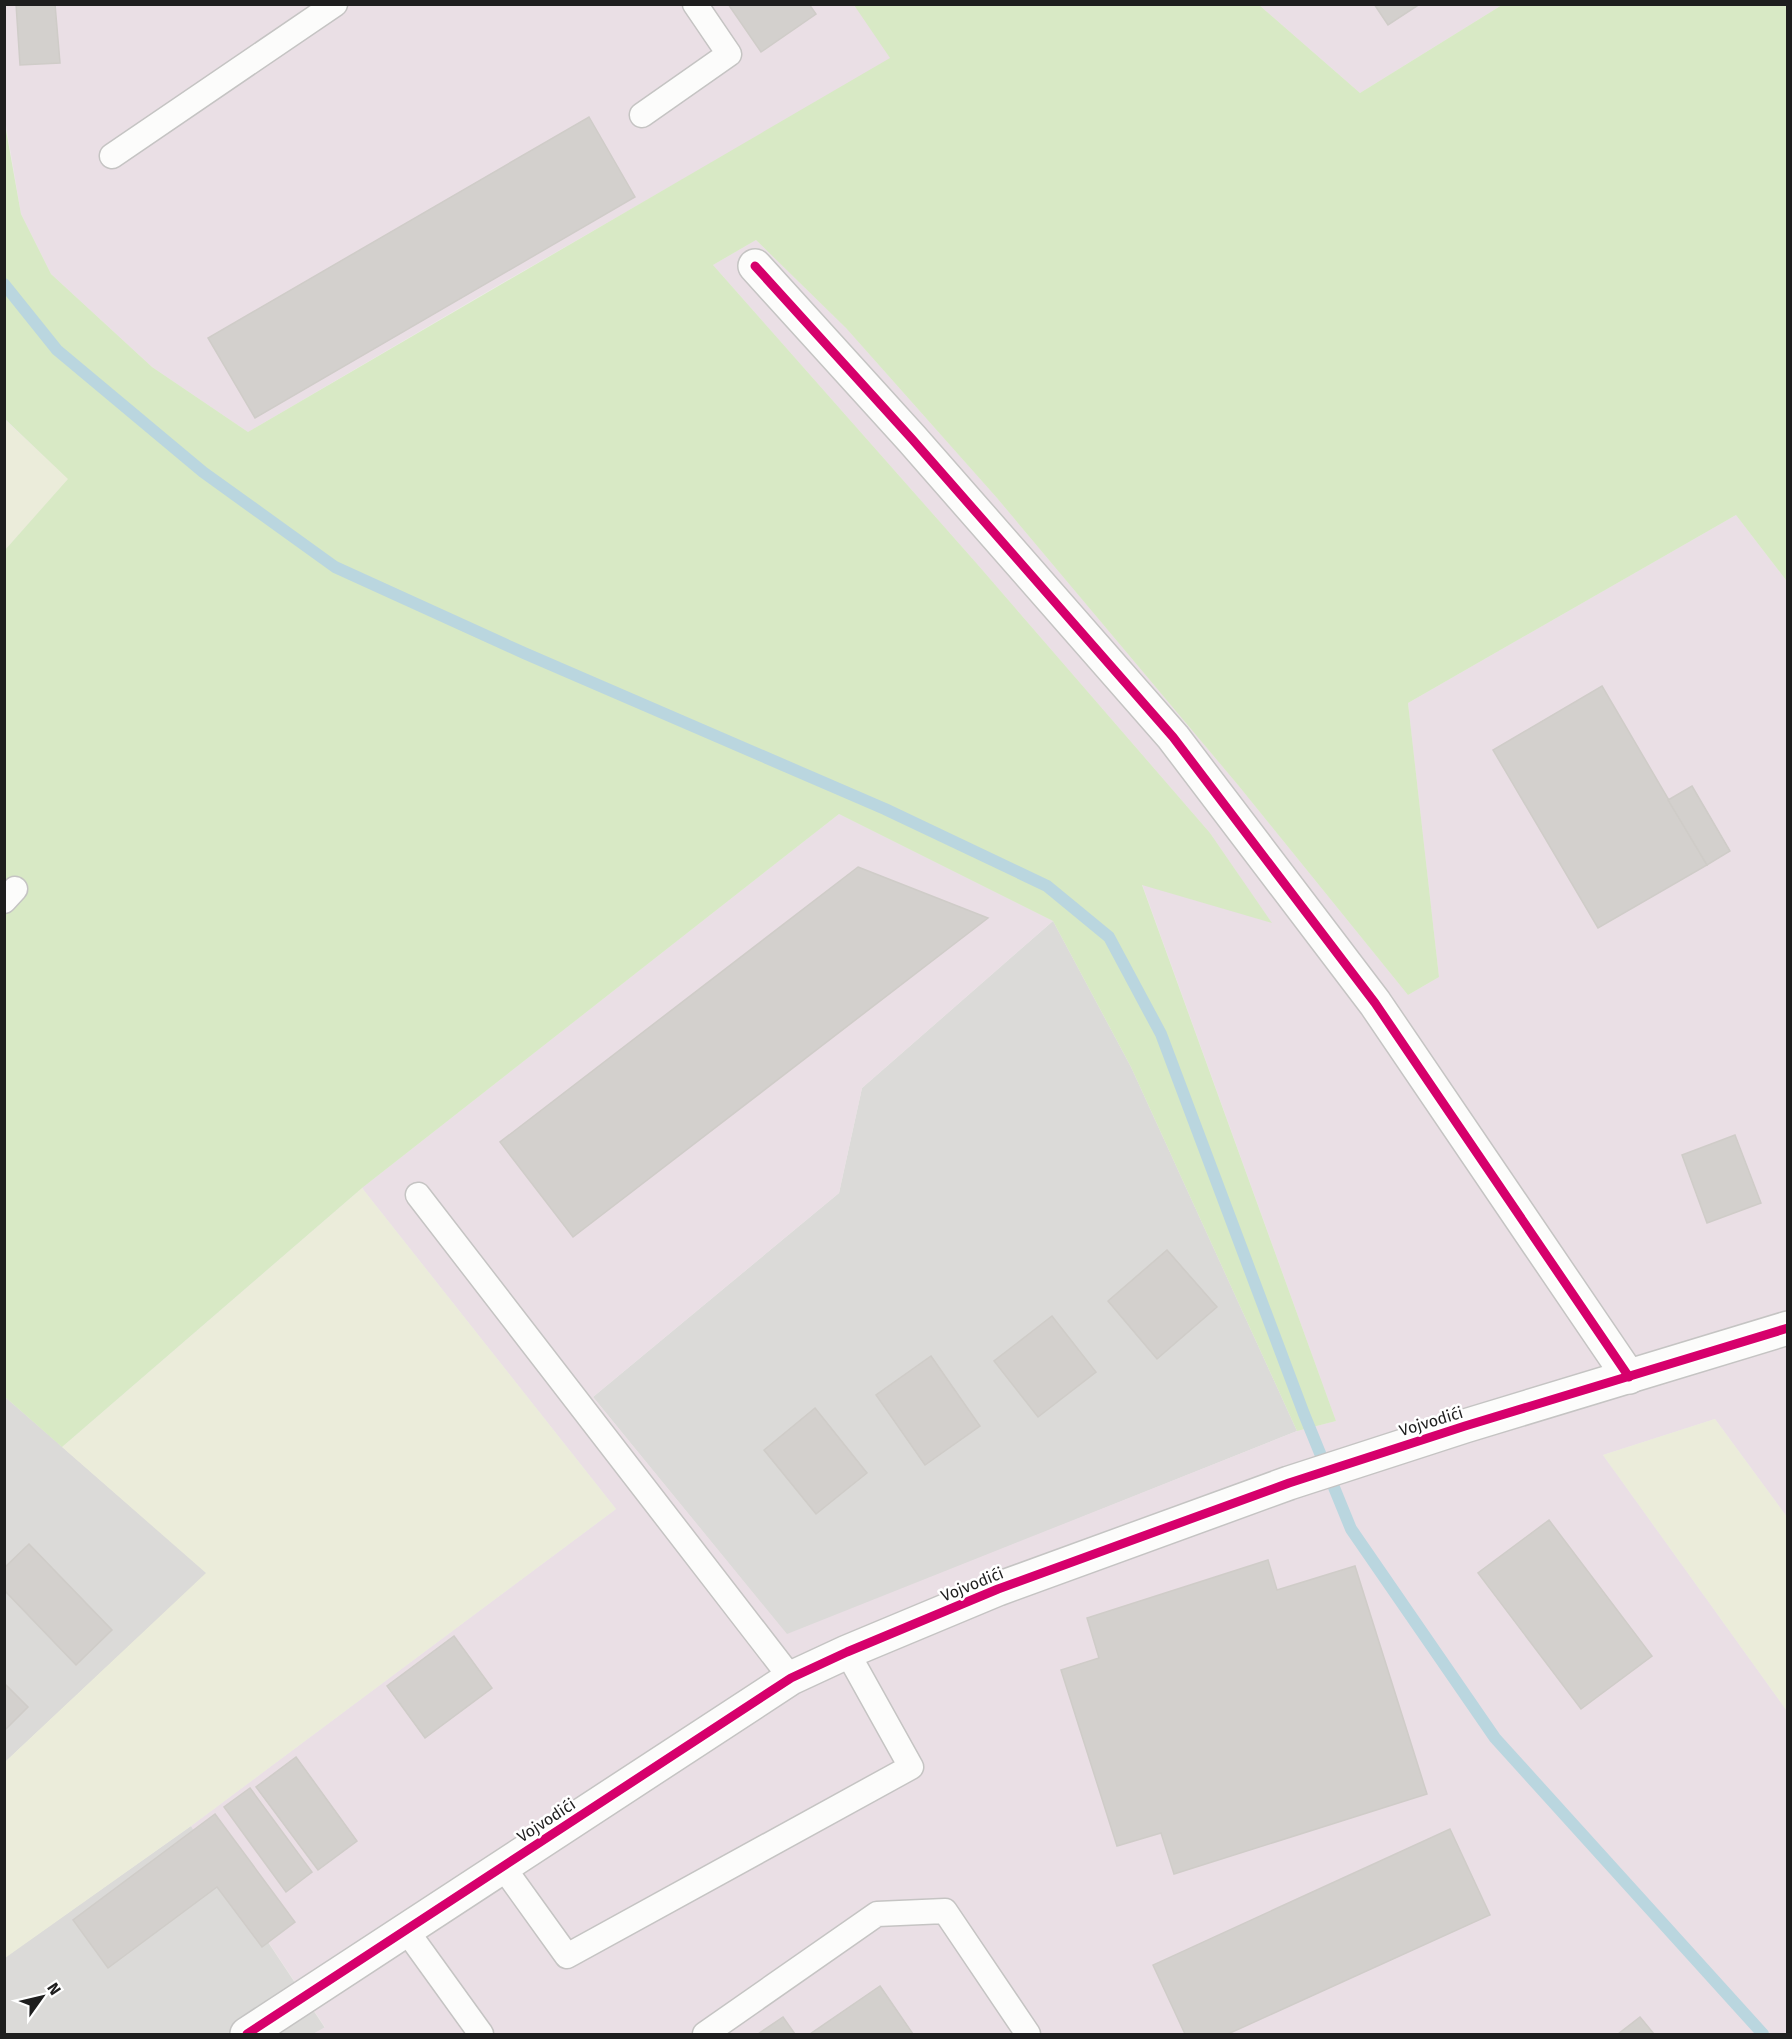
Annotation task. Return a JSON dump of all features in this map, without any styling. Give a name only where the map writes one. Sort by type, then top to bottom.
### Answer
[{"type":"street","points":[[755,266],[912,439],[1173,737],[1375,1003],[1629,1377]]},
{"type":"street","name":"Vojvodići","points":[[247,2034],[791,1678],[998,1589],[1289,1483],[1359,1459],[1788,1328]]},
{"type":"lane","points":[[112,156],[335,4]]},
{"type":"lane","points":[[642,115],[729,54],[695,4]]},
{"type":"lane","points":[[418,1195],[791,1678]]},
{"type":"lane","points":[[503,1867],[567,1956],[911,1767],[848,1652]]},
{"type":"lane","points":[[705,2034],[877,1914],[945,1911],[1028,2034]]},
{"type":"lane","points":[[406,1930],[481,2034]]},
{"type":"shaded area","points":[[4,5],[986,5],[248,432],[152,367],[51,274],[21,214],[5,119]]},
{"type":"shaded area","points":[[1259,5],[1502,5],[1360,93]]},
{"type":"shaded area","points":[[756,240],[846,328],[997,498],[1238,785],[1408,995],[1439,977],[1408,703],[1736,515],[1787,579],[1787,1517],[1715,1419],[1603,1455],[1787,1711],[1787,2034],[313,2034],[325,2027],[191,1826],[616,1509],[362,1188],[839,814],[1053,921],[862,1088],[839,1193],[593,1397],[787,1634],[1297,1431],[1336,1421],[1142,884],[1271,922],[1210,833],[978,565],[713,265]]},
{"type":"shaded area","points":[[1053,921],[1131,1067],[1297,1431],[787,1635],[593,1397],[839,1193],[862,1088]]},
{"type":"shaded area","points":[[5,1397],[207,1573],[5,1762]]},
{"type":"shaded area","points":[[191,1826],[325,2028],[313,2034],[5,2034],[4,1958]]},
{"type":"green space","points":[[854,5],[1259,5],[1360,93],[1502,5],[1787,5],[1787,579],[1736,515],[1408,703],[1439,977],[1408,995],[1238,785],[997,498],[846,328],[756,240],[713,265],[978,565],[1210,833],[1272,923],[1142,885],[1336,1421],[1297,1431],[1131,1067],[1053,921],[839,814],[362,1188],[62,1447],[5,1397],[5,550],[68,479],[5,419],[4,119],[21,214],[51,274],[152,367],[248,432],[890,58]]},
{"type":"green space","points":[[4,419],[69,479],[5,550],[4,550]]},
{"type":"green space","points":[[362,1188],[616,1509],[191,1826],[5,1958],[5,1762],[206,1573],[62,1447]]},
{"type":"green space","points":[[1715,1419],[1787,1517],[1787,1711],[1603,1455]]},
{"type":"building","points":[[16,4],[55,4],[60,63],[20,65]]},
{"type":"building","points":[[728,4],[809,4],[816,14],[761,52]]},
{"type":"building","points":[[1374,4],[1420,4],[1388,25]]},
{"type":"building","points":[[589,117],[635,197],[255,418],[208,338]]},
{"type":"building","points":[[1602,686],[1707,865],[1598,928],[1493,750]]},
{"type":"building","points":[[1692,786],[1730,851],[1707,865],[1668,800]]},
{"type":"building","points":[[858,867],[988,918],[573,1237],[500,1142]]},
{"type":"building","points":[[1735,1135],[1761,1203],[1707,1223],[1682,1155]]},
{"type":"building","points":[[1167,1250],[1217,1307],[1157,1359],[1108,1301]]},
{"type":"building","points":[[1052,1316],[1096,1372],[1038,1417],[994,1361]]},
{"type":"building","points":[[931,1356],[980,1426],[925,1465],[876,1395]]},
{"type":"building","points":[[815,1408],[867,1473],[816,1514],[764,1450]]},
{"type":"building","points":[[1549,1520],[1652,1656],[1581,1709],[1478,1573]]},
{"type":"building","points":[[29,1544],[112,1630],[76,1665],[4,1590],[4,1568]]},
{"type":"building","points":[[1268,1560],[1277,1590],[1355,1566],[1427,1794],[1174,1874],[1161,1833],[1117,1846],[1061,1670],[1099,1658],[1087,1618]]},
{"type":"building","points":[[454,1636],[492,1688],[425,1738],[387,1686]]},
{"type":"building","points":[[4,1683],[28,1707],[4,1731]]},
{"type":"building","points":[[296,1757],[357,1841],[318,1870],[256,1787]]},
{"type":"building","points":[[250,1788],[312,1872],[286,1892],[224,1807]]},
{"type":"building","points":[[215,1814],[295,1922],[262,1947],[217,1887],[108,1968],[73,1920]]},
{"type":"building","points":[[1450,1829],[1490,1915],[1228,2034],[1185,2034],[1153,1965]]},
{"type":"building","points":[[880,1986],[913,2034],[810,2034]]},
{"type":"building","points":[[783,2017],[795,2034],[758,2034]]},
{"type":"building","points":[[1640,2017],[1654,2034],[1618,2034]]},
{"type":"waterway","points":[[4,284],[57,350],[203,472],[335,567],[524,653],[885,809],[1047,886],[1109,937],[1161,1034],[1304,1414],[1351,1529],[1495,1738],[1763,2034]]},
{"type":"cycle path","points":[[755,266],[912,439],[1173,737],[1375,1003],[1629,1377]]},
{"type":"cycle path","points":[[247,2034],[791,1678],[847,1652],[998,1589],[1289,1483],[1465,1426],[1788,1328]]}]
